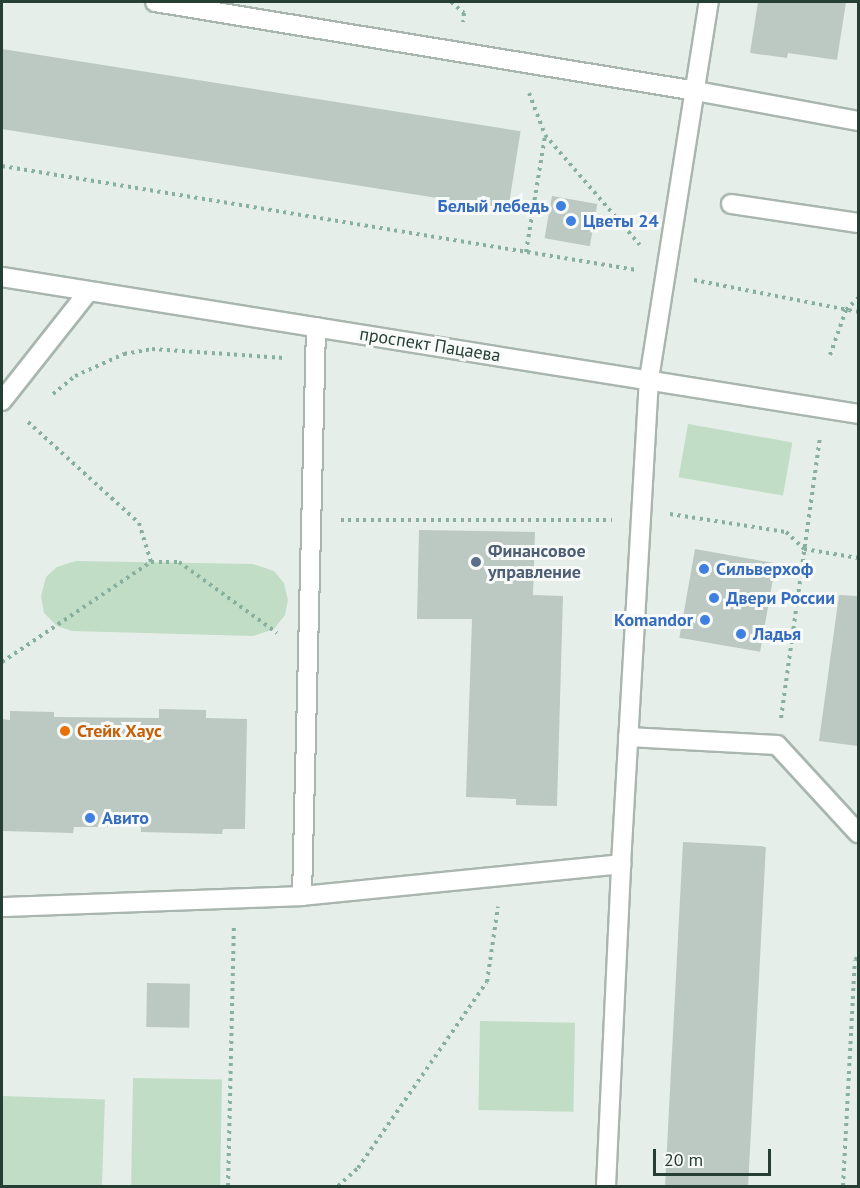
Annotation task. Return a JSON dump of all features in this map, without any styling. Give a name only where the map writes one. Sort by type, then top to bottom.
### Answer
[{"type":"main road","points":[[154,2],[696,91],[858,121]]},
{"type":"main road","points":[[606,1186],[621,864],[643,517],[649,379],[709,2]]},
{"type":"main road","points":[[731,204],[858,223]]},
{"type":"main road","name":"проспект Пацаева","points":[[2,278],[858,414]]},
{"type":"main road","points":[[2,401],[89,291]]},
{"type":"main road","points":[[302,896],[316,327]]},
{"type":"main road","points":[[628,736],[777,745],[858,833]]},
{"type":"main road","points":[[2,907],[302,896],[621,864]]},
{"type":"path","points":[[451,2],[464,13]]},
{"type":"path","points":[[516,61],[545,135],[666,275]]},
{"type":"path","points":[[2,166],[526,252],[545,135]]},
{"type":"path","points":[[830,355],[846,310],[858,298]]},
{"type":"path","points":[[846,310],[858,312]]},
{"type":"path","points":[[53,394],[75,376],[97,365],[124,354],[152,349],[316,360]]},
{"type":"path","points":[[28,422],[139,523],[151,562]]},
{"type":"path","points":[[809,434],[830,438]]},
{"type":"path","points":[[777,745],[820,436]]},
{"type":"path","points":[[312,519],[610,520],[672,514],[786,532],[804,549],[858,558]]},
{"type":"path","points":[[2,662],[151,562],[178,562],[274,629],[307,665]]},
{"type":"path","points":[[338,1186],[358,1168],[487,982],[503,876]]},
{"type":"path","points":[[228,1186],[235,898]]},
{"type":"path","points":[[843,1186],[855,960],[858,957]]},
{"type":"green space","points":[[688,424],[792,442],[783,496],[679,477]]},
{"type":"green space","points":[[76,561],[253,564],[274,571],[284,583],[288,600],[285,615],[274,629],[253,636],[72,631],[57,626],[44,613],[41,596],[46,577],[57,567]]},
{"type":"green space","points":[[480,1021],[575,1023],[573,1112],[478,1110]]},
{"type":"green space","points":[[133,1078],[222,1080],[220,1186],[131,1186]]},
{"type":"green space","points":[[2,1096],[105,1100],[102,1186],[2,1186]]},
{"type":"building","points":[[758,2],[846,2],[837,60],[788,53],[787,58],[750,53]]},
{"type":"building","points":[[2,49],[521,131],[508,209],[2,129]]},
{"type":"building","name":"Цветы 24","points":[[552,196],[597,204],[590,246],[545,238]]},
{"type":"building","points":[[419,530],[535,532],[533,595],[563,596],[557,806],[516,805],[516,799],[466,797],[472,619],[417,619]]},
{"type":"building","points":[[695,549],[776,563],[760,652],[679,638]]},
{"type":"building","points":[[839,595],[858,596],[858,746],[819,741]]},
{"type":"building","points":[[159,709],[206,710],[206,718],[247,719],[245,829],[223,829],[222,834],[141,832],[141,827],[74,827],[73,833],[2,831],[2,719],[10,720],[10,711],[54,712],[54,717],[159,718]]},
{"type":"building","points":[[683,842],[766,846],[748,1186],[665,1186]]},
{"type":"building","points":[[147,983],[190,984],[189,1028],[146,1027]]},
{"type":"place","name":"Белый лебедь","points":[[561,206]]},
{"type":"place","name":"Цветы 24","points":[[571,221]]},
{"type":"place","name":"Финансовое управление","points":[[476,562]]},
{"type":"place","name":"Сильверхоф","points":[[704,569]]},
{"type":"place","name":"Двери России","points":[[714,598]]},
{"type":"place","name":"Komandor","points":[[705,620]]},
{"type":"place","name":"Ладья","points":[[741,634]]},
{"type":"place","name":"Стейк Хаус","points":[[65,731]]},
{"type":"place","name":"Авито","points":[[90,818]]}]
